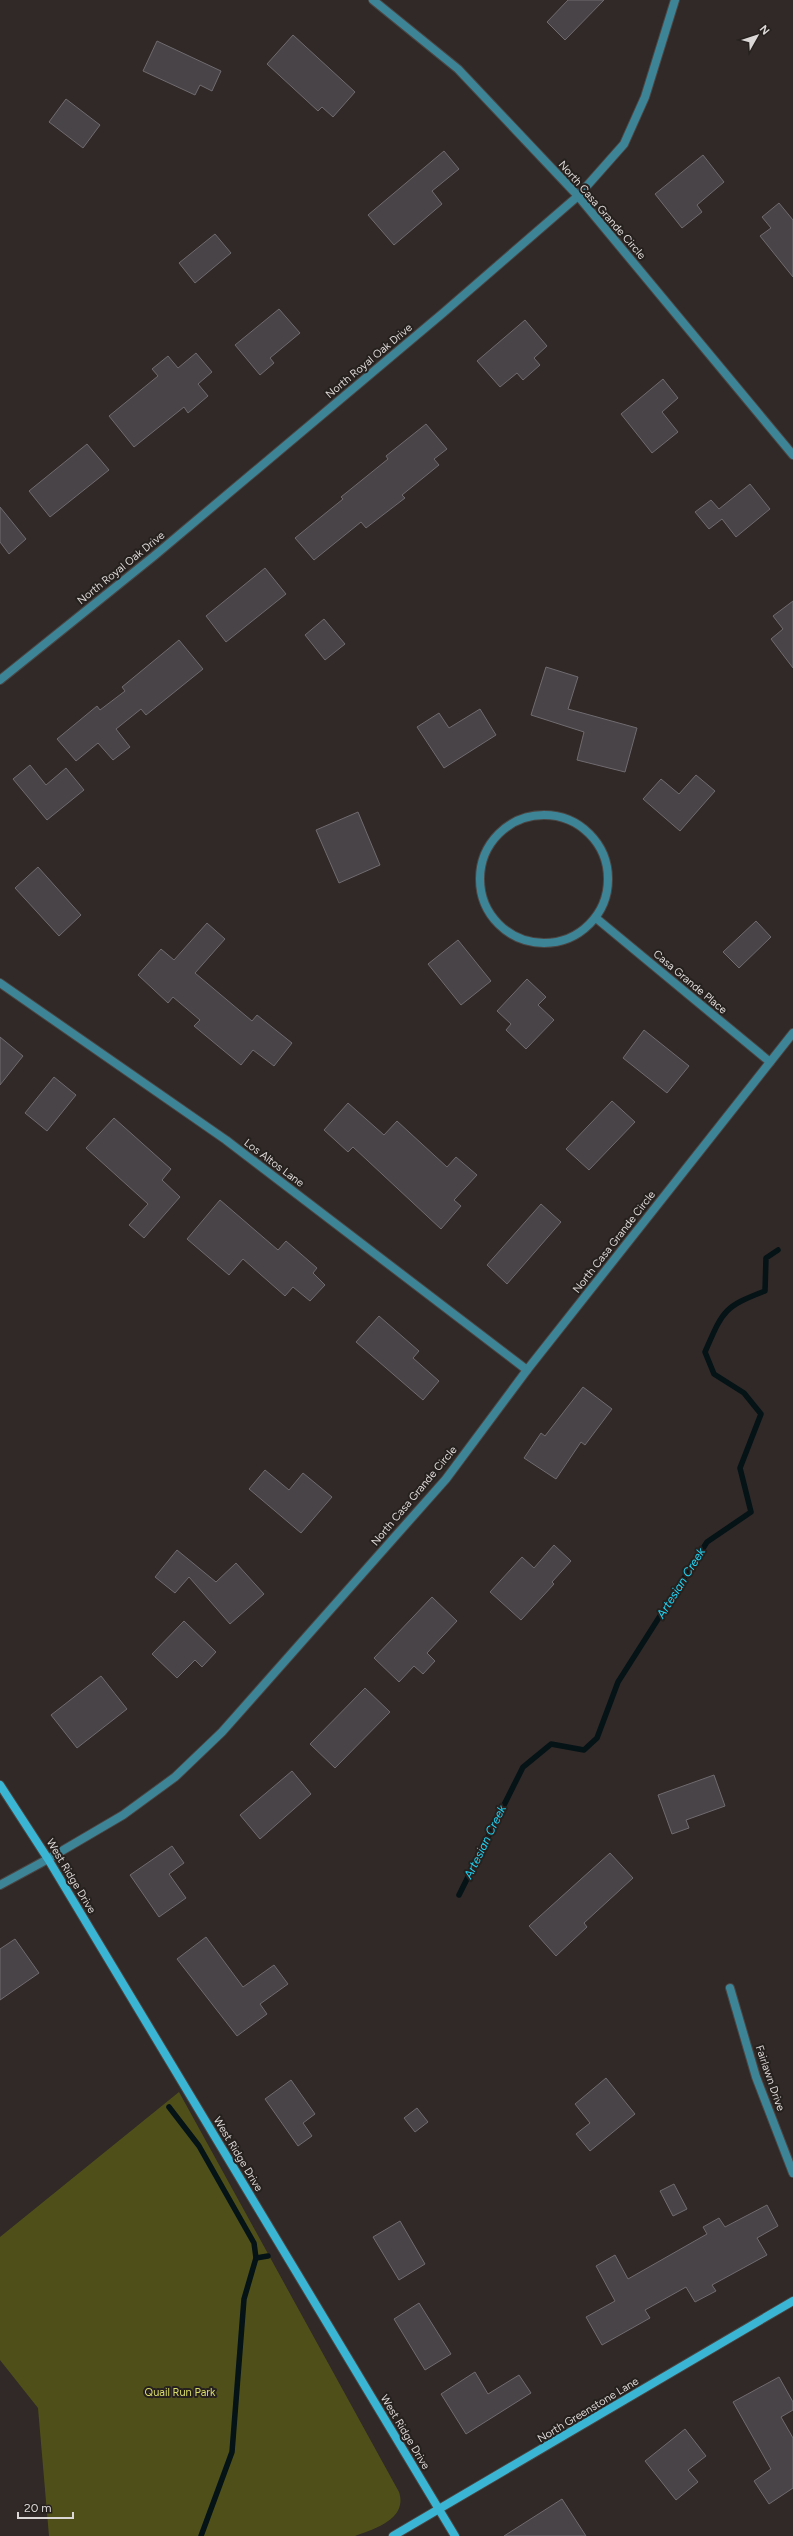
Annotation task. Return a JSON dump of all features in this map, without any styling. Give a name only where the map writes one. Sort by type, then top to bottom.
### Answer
[{"type":"street","name":"North Casa Grande Circle","points":[[373,0],[458,69],[578,196],[793,456]]},
{"type":"street","name":"North Royal Oak Drive","points":[[0,680],[160,551],[443,313],[578,196],[624,144],[645,97],[675,0]]},
{"type":"street","points":[[545,814],[565,818],[583,827],[597,842],[606,860],[609,881],[605,901],[596,918],[579,933],[559,942],[537,943],[516,937],[498,923],[485,905],[480,883],[482,861],[492,841],[506,827],[524,818],[545,814]]},
{"type":"street","name":"Casa Grande Place","points":[[596,918],[770,1062]]},
{"type":"street","name":"Los Altos Lane","points":[[0,983],[226,1140],[527,1370]]},
{"type":"street","name":"North Casa Grande Circle","points":[[0,1885],[48,1859],[122,1815],[175,1777],[222,1732],[446,1479],[527,1370],[793,1033]]},
{"type":"street","name":"West Ridge Drive","points":[[0,1785],[48,1859],[455,2536]]},
{"type":"street","name":"Fairlawn Drive","points":[[730,1988],[756,2076],[793,2174]]},
{"type":"street","name":"North Greenstone Lane","points":[[393,2536],[440,2510],[793,2301]]},
{"type":"green space","name":"Quail Run Park","points":[[179,2092],[399,2492],[399,2509],[388,2522],[380,2526],[355,2536],[49,2536],[38,2408],[0,2360],[0,2237]]},
{"type":"building","points":[[568,0],[604,0],[565,40],[547,22]]},
{"type":"building","points":[[293,35],[355,92],[333,117],[322,107],[318,111],[267,64]]},
{"type":"building","points":[[157,41],[221,71],[212,91],[200,85],[195,95],[143,71]]},
{"type":"building","points":[[66,99],[100,125],[83,148],[49,122]]},
{"type":"building","points":[[444,151],[459,169],[432,191],[442,204],[394,245],[368,215]]},
{"type":"building","points":[[703,155],[724,182],[697,205],[702,212],[682,228],[655,194]]},
{"type":"building","points":[[779,203],[793,220],[793,277],[760,236],[771,228],[762,217]]},
{"type":"building","points":[[215,234],[231,253],[195,283],[179,263]]},
{"type":"building","points":[[279,309],[300,333],[270,358],[274,363],[260,375],[235,345]]},
{"type":"building","points":[[525,320],[547,346],[534,358],[540,365],[523,380],[517,373],[500,387],[477,361]]},
{"type":"building","points":[[196,353],[212,372],[198,384],[208,396],[188,413],[184,407],[134,447],[109,416],[158,376],[152,369],[168,356],[178,368]]},
{"type":"building","points":[[663,379],[678,398],[662,412],[678,432],[652,453],[621,414]]},
{"type":"building","points":[[426,424],[447,449],[434,459],[439,465],[402,495],[405,498],[366,528],[361,522],[314,560],[295,538],[343,499],[341,497],[388,459],[386,456]]},
{"type":"building","points":[[87,444],[109,470],[50,517],[29,491]]},
{"type":"building","points":[[750,484],[770,509],[736,537],[722,519],[709,529],[695,512],[711,500],[719,509]]},
{"type":"building","points":[[0,507],[26,539],[9,554],[0,542]]},
{"type":"building","points":[[265,568],[286,594],[226,642],[206,616]]},
{"type":"building","points":[[793,601],[793,668],[771,639],[783,629],[773,616]]},
{"type":"building","points":[[324,619],[345,644],[325,660],[305,635]]},
{"type":"building","points":[[179,640],[203,669],[146,715],[141,709],[116,729],[130,747],[113,760],[98,743],[76,761],[57,739],[97,706],[100,710],[125,691],[122,687]]},
{"type":"building","points":[[546,667],[578,677],[568,709],[637,728],[625,772],[577,760],[584,732],[531,715]]},
{"type":"building","points":[[480,709],[496,735],[444,768],[417,727],[439,713],[449,728]]},
{"type":"building","points":[[30,765],[46,785],[66,768],[84,790],[47,820],[13,779]]},
{"type":"building","points":[[696,775],[715,791],[680,831],[643,799],[661,779],[679,794]]},
{"type":"building","points":[[358,812],[380,865],[339,883],[316,830]]},
{"type":"building","points":[[38,867],[81,915],[59,936],[15,888]]},
{"type":"building","points":[[756,921],[771,937],[739,968],[723,952]]},
{"type":"building","points":[[207,923],[225,939],[195,973],[252,1021],[257,1015],[292,1043],[274,1066],[253,1050],[241,1065],[194,1026],[200,1020],[173,997],[168,1003],[138,975],[161,949],[174,960]]},
{"type":"building","points":[[458,940],[491,981],[461,1005],[428,964]]},
{"type":"building","points":[[527,979],[546,997],[538,1005],[554,1020],[526,1049],[506,1030],[511,1024],[497,1011]]},
{"type":"building","points":[[644,1030],[689,1066],[667,1093],[623,1058]]},
{"type":"building","points":[[0,1037],[23,1056],[0,1085]]},
{"type":"building","points":[[54,1077],[76,1095],[47,1131],[25,1113]]},
{"type":"building","points":[[612,1101],[635,1122],[589,1170],[566,1149]]},
{"type":"building","points":[[348,1103],[384,1135],[397,1121],[447,1167],[456,1157],[477,1175],[454,1200],[461,1206],[441,1229],[353,1147],[348,1152],[324,1130]]},
{"type":"building","points":[[114,1118],[171,1169],[162,1180],[180,1197],[144,1238],[129,1225],[148,1204],[86,1148]]},
{"type":"building","points":[[220,1200],[278,1250],[286,1241],[317,1268],[313,1273],[325,1285],[310,1301],[293,1287],[285,1296],[243,1259],[229,1275],[187,1239]]},
{"type":"building","points":[[541,1204],[561,1222],[507,1284],[487,1265]]},
{"type":"building","points":[[379,1316],[419,1351],[413,1358],[439,1381],[423,1400],[356,1342]]},
{"type":"building","points":[[583,1387],[612,1409],[585,1445],[581,1442],[556,1479],[524,1458],[541,1433],[545,1436]]},
{"type":"building","points":[[265,1470],[289,1490],[303,1473],[332,1497],[301,1533],[249,1489]]},
{"type":"building","points":[[554,1545],[571,1561],[552,1582],[554,1584],[521,1620],[490,1592],[522,1557],[534,1568]]},
{"type":"building","points":[[177,1550],[216,1582],[236,1563],[264,1594],[230,1624],[189,1577],[175,1593],[155,1577]]},
{"type":"building","points":[[432,1597],[457,1621],[427,1653],[435,1661],[423,1674],[414,1666],[399,1682],[374,1658]]},
{"type":"building","points":[[184,1621],[216,1652],[202,1667],[195,1660],[177,1678],[152,1654]]},
{"type":"building","points":[[101,1676],[127,1709],[77,1748],[51,1715]]},
{"type":"building","points":[[365,1688],[390,1712],[335,1768],[310,1744]]},
{"type":"building","points":[[292,1771],[311,1794],[260,1839],[240,1815]]},
{"type":"building","points":[[714,1775],[725,1806],[686,1820],[689,1828],[672,1834],[658,1795]]},
{"type":"building","points":[[172,1846],[184,1863],[169,1874],[186,1898],[159,1917],[130,1875]]},
{"type":"building","points":[[610,1853],[633,1878],[584,1923],[587,1927],[556,1956],[529,1926]]},
{"type":"building","points":[[206,1937],[243,1987],[274,1965],[288,1984],[260,2004],[267,2014],[237,2036],[177,1959]]},
{"type":"building","points":[[15,1939],[39,1973],[0,2000],[0,1949]]},
{"type":"building","points":[[606,2078],[635,2114],[590,2151],[576,2134],[590,2123],[575,2104]]},
{"type":"building","points":[[291,2080],[315,2114],[303,2123],[312,2136],[298,2146],[265,2099]]},
{"type":"building","points":[[417,2108],[428,2122],[415,2132],[404,2118]]},
{"type":"building","points":[[674,2184],[687,2209],[673,2216],[660,2191]]},
{"type":"building","points":[[767,2205],[778,2226],[757,2238],[767,2255],[712,2285],[716,2291],[695,2302],[686,2287],[645,2310],[650,2318],[602,2345],[586,2317],[615,2301],[596,2266],[615,2255],[628,2279],[707,2234],[703,2227],[719,2218],[725,2227]]},
{"type":"building","points":[[400,2221],[425,2264],[399,2280],[373,2237]]},
{"type":"building","points":[[419,2303],[451,2354],[425,2370],[394,2319]]},
{"type":"building","points":[[475,2372],[488,2394],[519,2375],[531,2393],[466,2434],[441,2394]]},
{"type":"building","points":[[779,2377],[793,2402],[793,2410],[781,2417],[793,2438],[793,2488],[769,2504],[754,2481],[771,2469],[733,2402]]},
{"type":"building","points":[[685,2429],[706,2456],[688,2470],[698,2482],[676,2500],[645,2461]]},
{"type":"building","points":[[562,2499],[586,2536],[504,2536]]},
{"type":"waterway","name":"Artesian Creek","points":[[459,1895],[523,1767],[551,1744],[584,1750],[597,1738],[618,1682],[707,1542],[751,1512],[740,1468],[761,1414],[744,1393],[714,1374],[705,1352],[716,1327],[726,1312],[740,1302],[765,1291],[766,1258],[778,1250]]},
{"type":"waterway","points":[[169,2107],[199,2146],[254,2243],[256,2258],[244,2299],[232,2452],[201,2536]]},
{"type":"waterway","points":[[256,2258],[268,2256]]}]
